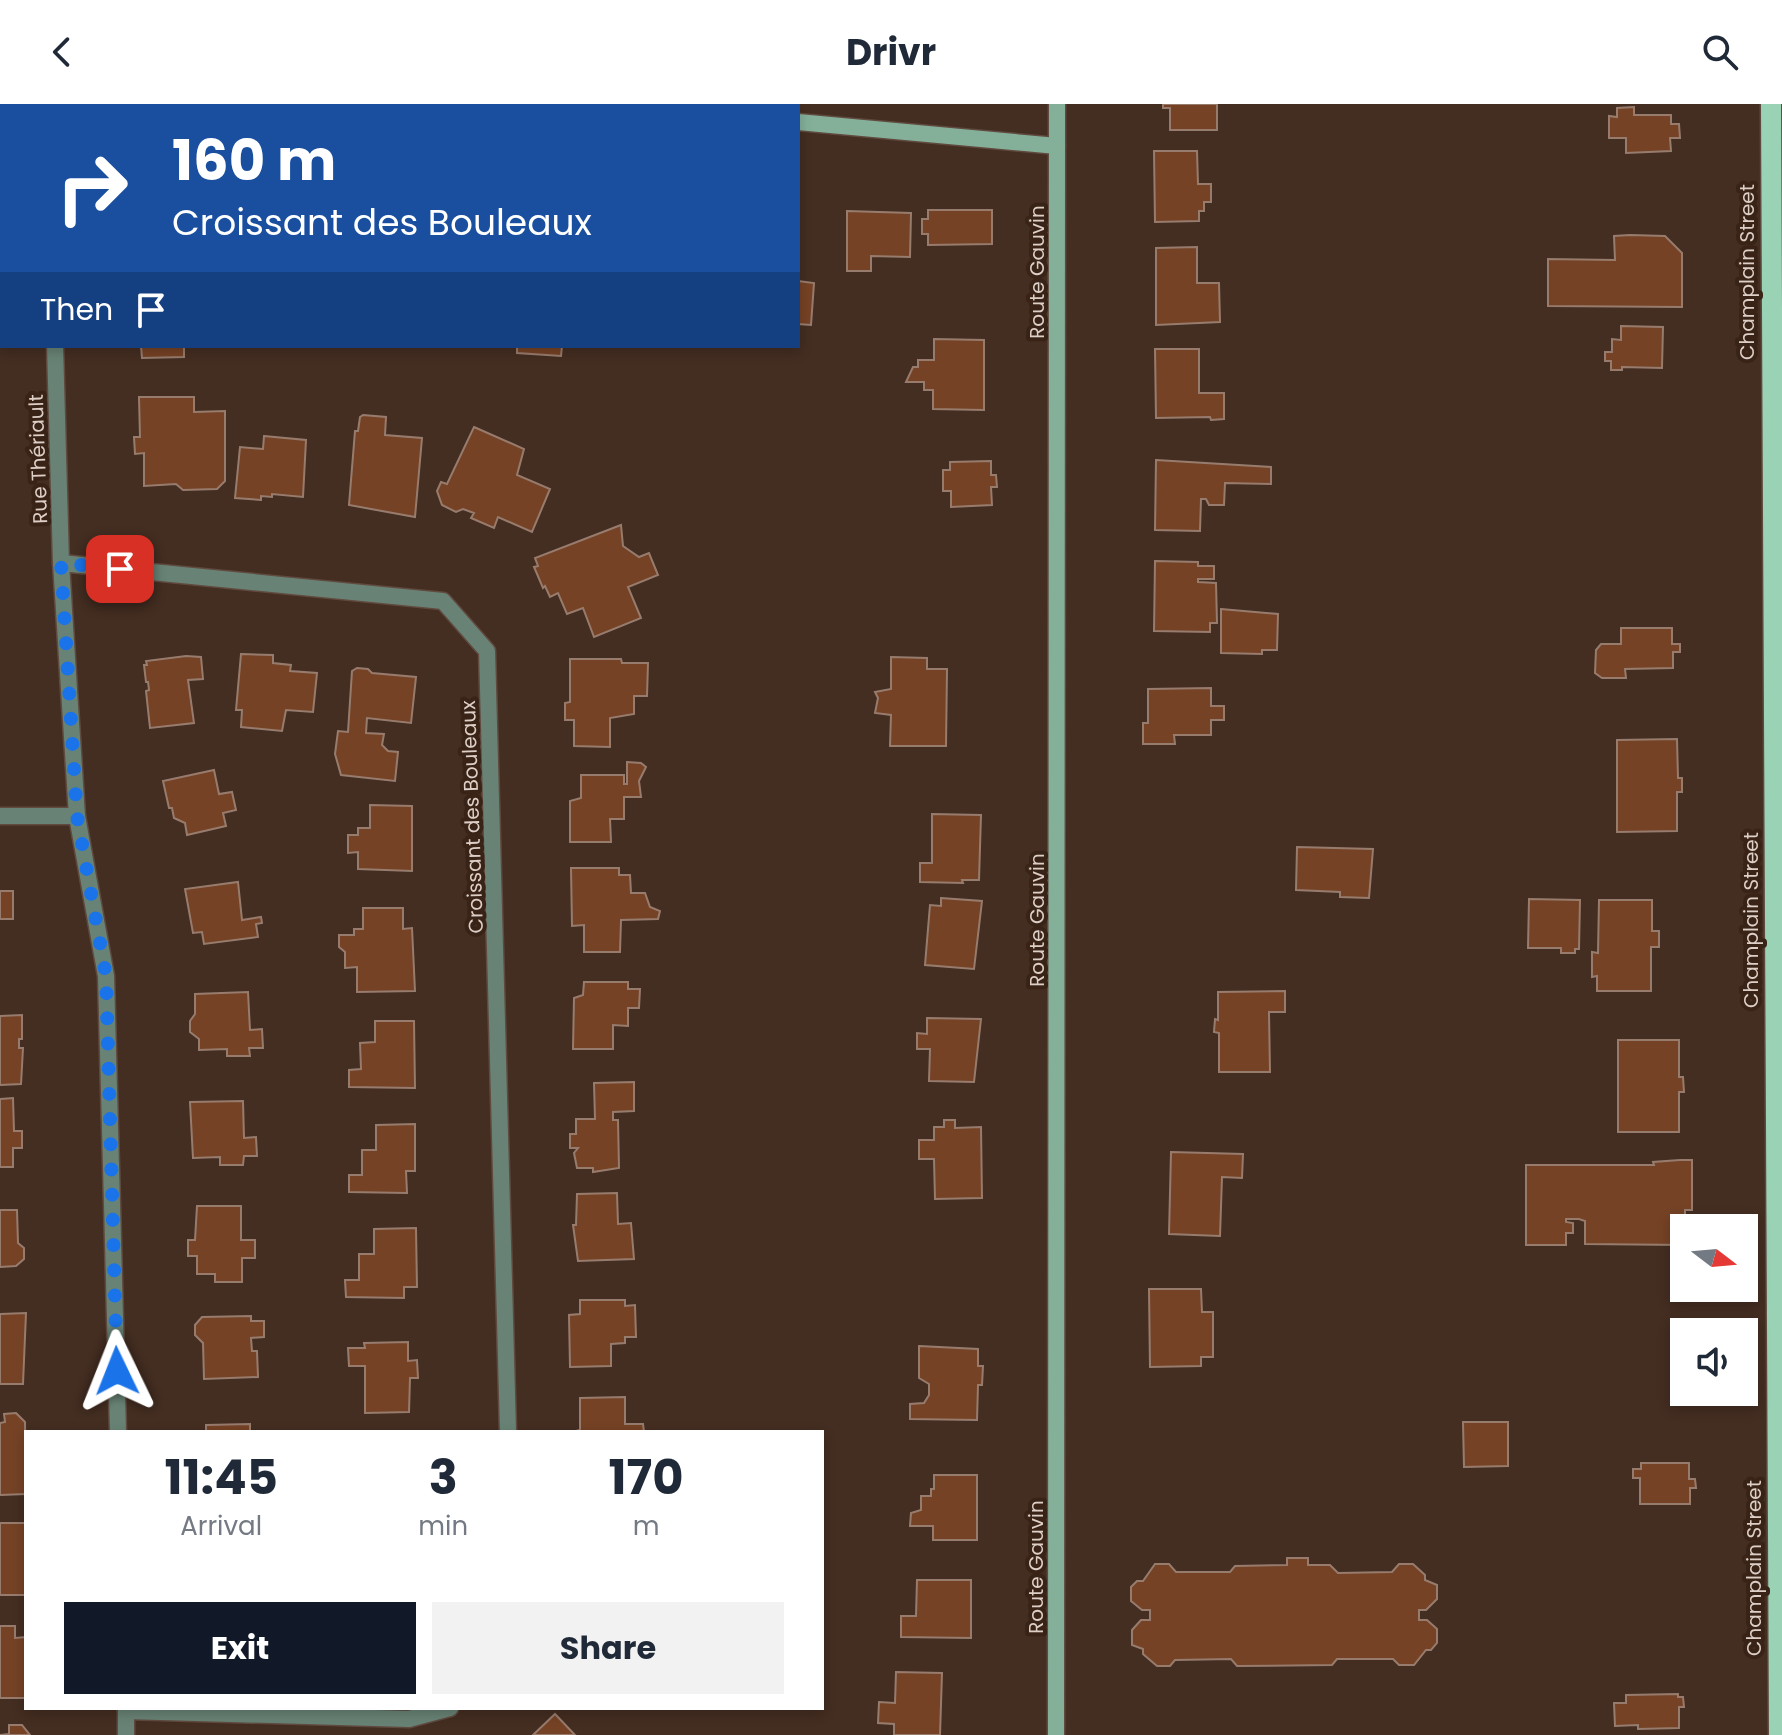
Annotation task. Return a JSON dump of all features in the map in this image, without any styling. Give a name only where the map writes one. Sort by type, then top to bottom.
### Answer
[{"type":"main road","name":"Champlain Street","points":[[1771,104],[1779,1735]]},
{"type":"street","name":"Route Gauvin","points":[[1056,1735],[1057,104]]},
{"type":"street","points":[[800,122],[1057,146]]},
{"type":"street","name":"Rue Thériault","points":[[55,348],[61,563],[77,816],[106,976],[118,1430]]},
{"type":"street","name":"Croissant des Bouleaux","points":[[61,563],[443,601],[487,651],[508,1430]]},
{"type":"street","points":[[0,816],[77,816]]},
{"type":"street","points":[[126,1710],[126,1735]]},
{"type":"street","points":[[154,1710],[409,1719],[443,1710]]},
{"type":"building","points":[[1163,104],[1217,104],[1217,130],[1170,130],[1170,108],[1163,108]]},
{"type":"building","points":[[1634,107],[1634,115],[1671,115],[1671,124],[1679,124],[1680,138],[1670,138],[1671,151],[1626,153],[1626,138],[1609,138],[1609,116],[1617,117],[1617,108]]},
{"type":"building","points":[[1154,151],[1197,151],[1198,184],[1211,184],[1211,202],[1204,202],[1204,211],[1199,211],[1199,221],[1155,222]]},
{"type":"building","points":[[928,210],[992,210],[992,244],[928,245],[928,234],[922,234],[922,219],[928,219]]},
{"type":"building","points":[[847,211],[911,213],[910,257],[871,256],[871,271],[847,271]]},
{"type":"building","points":[[1614,236],[1665,236],[1682,253],[1682,307],[1548,306],[1548,259],[1615,260]]},
{"type":"building","points":[[1197,247],[1197,283],[1219,283],[1220,322],[1156,325],[1156,248]]},
{"type":"building","points":[[800,281],[814,283],[811,325],[800,324]]},
{"type":"building","points":[[1621,326],[1663,327],[1662,368],[1622,367],[1622,370],[1611,370],[1611,361],[1605,361],[1605,352],[1612,352],[1612,339],[1621,340]]},
{"type":"building","points":[[934,339],[984,340],[984,410],[933,409],[933,390],[924,390],[924,382],[906,382],[913,367],[918,367],[918,360],[934,360]]},
{"type":"building","points":[[141,348],[184,348],[184,357],[142,358]]},
{"type":"building","points":[[517,348],[562,348],[561,356],[517,353]]},
{"type":"building","points":[[1155,349],[1199,349],[1199,393],[1224,393],[1224,419],[1156,418]]},
{"type":"building","points":[[139,397],[194,397],[194,412],[225,411],[225,481],[217,489],[183,490],[176,484],[144,486],[144,453],[135,454],[134,437],[140,437]]},
{"type":"building","points":[[363,415],[386,417],[385,435],[422,438],[415,517],[349,505],[355,431],[358,431]]},
{"type":"building","points":[[474,427],[524,449],[517,475],[550,489],[532,532],[498,517],[494,528],[471,518],[474,513],[463,509],[456,512],[442,505],[437,491],[441,482],[447,484]]},
{"type":"building","points":[[264,436],[306,440],[303,497],[272,494],[272,497],[261,496],[261,500],[235,498],[240,447],[263,449]]},
{"type":"building","points":[[1156,460],[1271,467],[1271,484],[1225,483],[1224,505],[1209,505],[1206,499],[1201,499],[1200,531],[1155,530]]},
{"type":"building","points":[[991,461],[991,475],[996,475],[997,487],[991,487],[992,505],[951,507],[951,491],[943,491],[943,470],[950,470],[950,462]]},
{"type":"building","points":[[621,525],[623,546],[639,557],[649,553],[658,575],[628,587],[641,618],[594,637],[583,608],[567,614],[558,593],[550,597],[545,586],[543,588],[534,567],[538,566],[535,558]]},
{"type":"building","points":[[1155,561],[1198,562],[1198,566],[1214,566],[1214,579],[1198,579],[1198,582],[1216,583],[1217,623],[1210,623],[1210,632],[1154,631]]},
{"type":"building","points":[[1221,609],[1278,614],[1277,650],[1262,650],[1262,654],[1221,653]]},
{"type":"building","points":[[1621,628],[1672,628],[1672,644],[1680,644],[1680,652],[1673,652],[1673,668],[1625,669],[1626,678],[1602,678],[1595,673],[1596,650],[1601,644],[1621,644]]},
{"type":"building","points":[[241,654],[273,655],[273,663],[291,665],[290,671],[317,673],[313,712],[286,710],[282,731],[241,727],[242,710],[236,710]]},
{"type":"building","points":[[201,657],[203,679],[188,680],[194,723],[150,728],[146,661]]},
{"type":"building","points":[[891,657],[927,658],[927,669],[947,669],[946,746],[890,746],[891,715],[875,713],[878,698],[875,692],[891,689]]},
{"type":"building","points":[[570,659],[621,659],[622,663],[648,663],[647,696],[634,696],[634,714],[610,718],[610,747],[574,746],[574,720],[565,720],[565,703],[570,702]]},
{"type":"building","points":[[368,669],[372,673],[416,677],[411,723],[367,718],[366,733],[384,734],[382,745],[388,751],[398,752],[395,781],[341,775],[335,754],[338,731],[348,732],[352,671]]},
{"type":"building","points":[[1211,688],[1211,706],[1224,706],[1224,720],[1211,720],[1211,735],[1174,735],[1175,744],[1143,744],[1143,723],[1148,723],[1148,689]]},
{"type":"building","points":[[1677,739],[1678,778],[1682,778],[1682,792],[1677,792],[1677,831],[1617,832],[1617,740]]},
{"type":"building","points":[[627,762],[641,763],[646,767],[639,781],[641,797],[624,797],[624,819],[610,819],[611,842],[570,842],[570,801],[581,798],[581,775],[624,775],[624,784],[627,784]]},
{"type":"building","points":[[214,770],[219,794],[232,792],[236,810],[223,813],[226,826],[187,835],[185,823],[174,818],[172,808],[169,808],[163,781]]},
{"type":"building","points":[[370,805],[412,806],[412,871],[358,869],[358,852],[348,853],[348,835],[358,835],[358,828],[370,828]]},
{"type":"building","points":[[932,814],[981,815],[979,880],[962,880],[963,883],[920,882],[920,863],[932,863]]},
{"type":"building","points":[[1297,847],[1373,849],[1369,898],[1340,897],[1340,892],[1296,890]]},
{"type":"building","points":[[571,868],[619,868],[619,875],[630,875],[631,893],[645,893],[650,907],[660,911],[658,919],[621,920],[620,952],[584,952],[584,925],[572,926]]},
{"type":"building","points":[[238,882],[242,920],[261,917],[262,923],[256,924],[258,937],[204,944],[202,932],[193,933],[185,889]]},
{"type":"building","points":[[0,891],[13,891],[13,919],[0,919]]},
{"type":"building","points":[[941,898],[982,901],[974,969],[925,965],[930,905],[941,906]]},
{"type":"building","points":[[1529,899],[1580,900],[1579,949],[1575,949],[1575,953],[1561,953],[1561,948],[1528,948]]},
{"type":"building","points":[[1599,900],[1652,900],[1652,931],[1659,931],[1659,947],[1651,947],[1651,991],[1597,991],[1597,976],[1592,977],[1592,952],[1598,953]]},
{"type":"building","points":[[363,908],[403,908],[403,929],[412,928],[415,991],[357,992],[357,967],[345,968],[345,952],[339,947],[339,935],[354,935],[354,929],[363,929]]},
{"type":"building","points":[[584,982],[628,982],[628,989],[640,989],[639,1008],[628,1008],[628,1026],[613,1025],[613,1049],[573,1049],[574,998],[583,995]]},
{"type":"building","points":[[1285,991],[1285,1012],[1269,1012],[1270,1072],[1219,1072],[1219,1033],[1214,1032],[1215,1019],[1218,1020],[1218,992]]},
{"type":"building","points":[[248,992],[250,1030],[262,1029],[263,1048],[249,1048],[250,1056],[227,1056],[227,1049],[199,1050],[199,1039],[190,1032],[190,1021],[195,1014],[195,994]]},
{"type":"building","points":[[22,1015],[22,1039],[19,1039],[19,1048],[23,1048],[21,1084],[0,1085],[0,1016]]},
{"type":"building","points":[[927,1018],[981,1019],[974,1082],[929,1081],[930,1049],[917,1049],[917,1033],[927,1034]]},
{"type":"building","points":[[375,1021],[414,1021],[415,1088],[349,1087],[349,1070],[361,1069],[360,1043],[375,1042]]},
{"type":"building","points":[[1618,1040],[1679,1040],[1679,1077],[1683,1077],[1684,1092],[1679,1092],[1679,1132],[1618,1132]]},
{"type":"building","points":[[634,1082],[634,1111],[613,1112],[613,1120],[618,1120],[619,1168],[593,1172],[593,1168],[577,1168],[574,1153],[578,1148],[570,1148],[570,1134],[576,1134],[576,1119],[595,1119],[594,1083]]},
{"type":"building","points":[[13,1098],[14,1131],[22,1131],[22,1148],[13,1148],[13,1167],[0,1167],[0,1099]]},
{"type":"building","points":[[243,1101],[244,1138],[256,1137],[257,1156],[244,1156],[243,1165],[220,1165],[220,1157],[193,1158],[190,1102]]},
{"type":"building","points":[[944,1120],[955,1120],[955,1128],[981,1127],[982,1198],[935,1199],[934,1159],[919,1159],[919,1140],[934,1140],[934,1127],[944,1127]]},
{"type":"building","points":[[415,1124],[415,1171],[406,1171],[407,1193],[349,1192],[349,1175],[362,1175],[362,1150],[376,1150],[376,1125]]},
{"type":"building","points":[[1171,1152],[1243,1154],[1242,1178],[1222,1177],[1220,1236],[1169,1234]]},
{"type":"building","points":[[1692,1160],[1692,1210],[1685,1210],[1685,1214],[1670,1214],[1670,1245],[1585,1244],[1585,1221],[1566,1219],[1566,1222],[1573,1223],[1573,1233],[1566,1233],[1566,1245],[1526,1245],[1526,1165],[1654,1165],[1653,1162]]},
{"type":"building","points":[[617,1193],[618,1224],[631,1223],[634,1259],[578,1261],[573,1225],[576,1225],[577,1194]]},
{"type":"building","points":[[197,1206],[241,1206],[241,1240],[255,1240],[255,1258],[242,1258],[242,1282],[215,1282],[215,1274],[197,1274],[197,1256],[188,1256],[188,1240],[195,1240]]},
{"type":"building","points":[[0,1210],[17,1210],[18,1243],[24,1248],[24,1259],[16,1266],[0,1267]]},
{"type":"building","points":[[416,1228],[417,1287],[404,1287],[404,1298],[346,1297],[345,1280],[359,1280],[359,1254],[374,1254],[374,1229]]},
{"type":"building","points":[[1149,1289],[1201,1289],[1202,1312],[1213,1312],[1213,1357],[1201,1357],[1201,1366],[1150,1367]]},
{"type":"building","points":[[580,1300],[625,1300],[625,1306],[635,1305],[636,1337],[625,1337],[625,1343],[611,1344],[611,1366],[570,1367],[569,1315],[580,1314]]},
{"type":"building","points":[[26,1313],[23,1384],[0,1384],[0,1314]]},
{"type":"building","points":[[251,1316],[251,1321],[264,1321],[264,1337],[251,1338],[252,1351],[257,1351],[258,1377],[204,1379],[203,1343],[195,1335],[195,1325],[202,1317]]},
{"type":"building","points":[[408,1342],[408,1361],[417,1360],[418,1378],[410,1378],[409,1412],[365,1413],[365,1366],[349,1366],[348,1348],[365,1348],[364,1343]]},
{"type":"building","points":[[919,1346],[978,1349],[978,1366],[983,1366],[982,1385],[978,1385],[977,1420],[910,1419],[910,1404],[924,1403],[929,1395],[929,1384],[919,1378]]},
{"type":"building","points":[[625,1397],[625,1424],[643,1424],[644,1430],[580,1430],[580,1398]]},
{"type":"building","points":[[16,1413],[25,1422],[24,1494],[0,1495],[0,1423],[5,1422],[4,1414]]},
{"type":"building","points":[[1463,1422],[1508,1422],[1508,1466],[1464,1467]]},
{"type":"building","points":[[250,1424],[250,1430],[206,1430],[206,1425]]},
{"type":"building","points":[[1641,1463],[1689,1463],[1689,1479],[1695,1479],[1696,1488],[1690,1488],[1690,1504],[1640,1504],[1640,1478],[1633,1478],[1633,1469],[1641,1469]]},
{"type":"building","points":[[934,1475],[977,1475],[977,1540],[933,1540],[933,1526],[910,1526],[911,1513],[921,1510],[921,1496],[931,1496]]},
{"type":"building","points":[[0,1523],[24,1523],[24,1595],[0,1595]]},
{"type":"building","points":[[1287,1558],[1308,1558],[1308,1565],[1330,1565],[1338,1573],[1392,1572],[1399,1564],[1413,1564],[1425,1575],[1425,1580],[1437,1585],[1437,1599],[1426,1610],[1419,1610],[1419,1620],[1427,1620],[1437,1629],[1437,1643],[1431,1650],[1426,1650],[1414,1665],[1399,1665],[1393,1659],[1337,1659],[1332,1665],[1237,1666],[1231,1659],[1175,1660],[1170,1666],[1157,1666],[1143,1654],[1143,1649],[1132,1645],[1132,1630],[1141,1620],[1150,1620],[1150,1610],[1142,1610],[1131,1601],[1131,1587],[1137,1581],[1143,1581],[1155,1564],[1169,1564],[1176,1572],[1230,1572],[1235,1566],[1287,1565]]},
{"type":"building","points":[[917,1580],[971,1580],[971,1638],[901,1637],[901,1616],[916,1616]]},
{"type":"building","points":[[0,1626],[15,1626],[15,1638],[24,1637],[24,1698],[0,1698]]},
{"type":"building","points":[[896,1672],[942,1673],[940,1735],[894,1735],[894,1724],[878,1723],[879,1702],[895,1703]]},
{"type":"building","points":[[1678,1694],[1678,1697],[1683,1697],[1684,1707],[1679,1707],[1679,1728],[1615,1726],[1614,1703],[1626,1703],[1626,1695]]},
{"type":"building","points":[[555,1714],[575,1735],[533,1735]]},
{"type":"building","points":[[9,1725],[22,1725],[30,1735],[0,1735],[9,1734]]},
{"type":"route","points":[[117,1371],[106,976],[77,816],[61,563],[120,569]]}]
